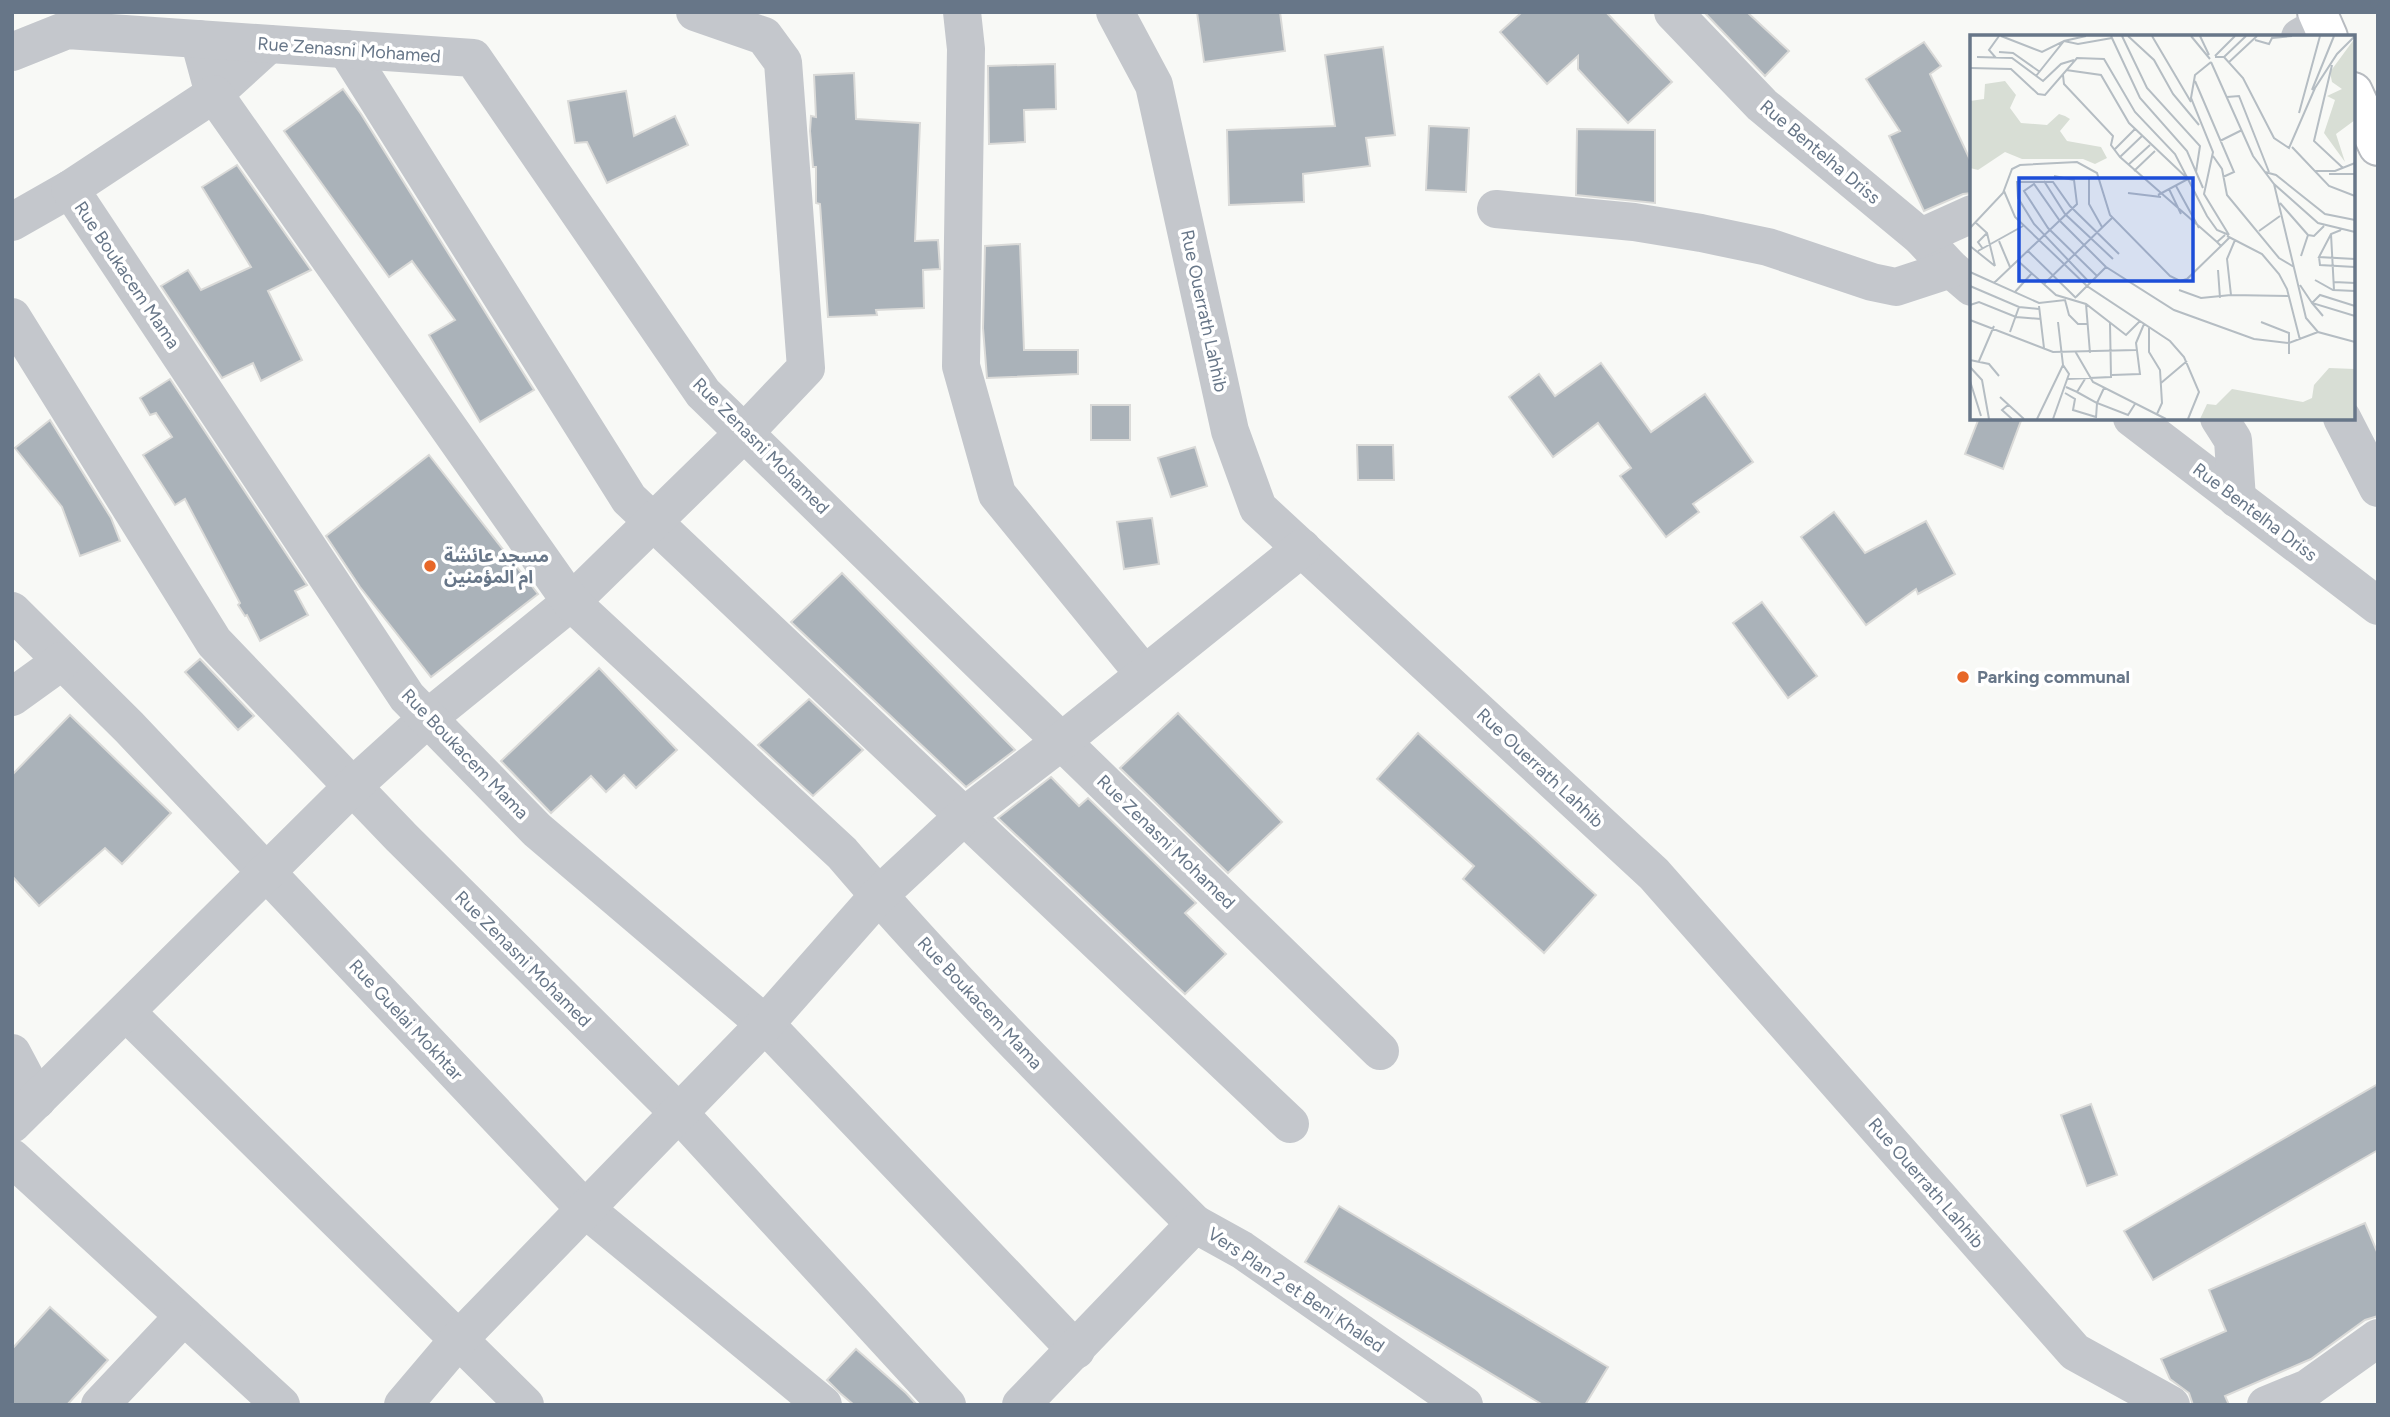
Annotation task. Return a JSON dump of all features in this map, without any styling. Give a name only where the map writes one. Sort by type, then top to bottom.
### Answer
[{"type":"main road","points":[[2355,96],[2378,146]]},
{"type":"street","points":[[24,1112],[352,787],[428,718],[570,602],[806,368],[783,62],[764,36],[695,12]]},
{"type":"street","points":[[962,12],[966,49],[961,366],[997,494],[1144,674]]},
{"type":"street","name":"Rue Ouerrath Lahhib","points":[[1115,12],[1154,85],[1230,431],[1258,508],[1654,874],[2075,1352],[2172,1405]]},
{"type":"street","name":"Rue Bentelha Driss","points":[[1673,12],[1762,105],[1921,237],[1961,278]]},
{"type":"street","name":"Rue Zenasni Mohamed","points":[[12,52],[67,30],[473,58],[703,393],[1380,1051]]},
{"type":"street","points":[[199,39],[214,94],[268,44]]},
{"type":"street","points":[[346,49],[629,499],[1290,1124]]},
{"type":"street","name":"Rue Boukacem Mama","points":[[1076,1350],[765,1024],[537,830],[407,697],[70,189],[214,94],[570,602],[842,853],[878,895],[1079,1108],[1195,1224]]},
{"type":"street","points":[[12,222],[70,189]]},
{"type":"street","points":[[1496,209],[1634,222],[1701,233],[1768,247],[1872,282],[1896,287],[1961,278]]},
{"type":"street","points":[[1921,237],[1970,215]]},
{"type":"street","name":"Rue Zenasni Mohamed","points":[[12,317],[214,642],[352,787],[678,1112],[947,1405]]},
{"type":"street","name":"Rue Bentelha Driss","points":[[2135,420],[2378,606]]},
{"type":"street","points":[[2220,420],[2233,440],[2237,499]]},
{"type":"street","points":[[2343,420],[2378,488]]},
{"type":"street","points":[[403,1405],[459,1339],[765,1024],[878,895],[964,816],[1062,741],[1302,548]]},
{"type":"street","name":"Rue Guelai Mokhtar","points":[[12,611],[129,727],[584,1208],[823,1405]]},
{"type":"street","points":[[12,697],[62,661]]},
{"type":"street","points":[[126,1013],[525,1405]]},
{"type":"street","points":[[12,1053],[24,1112]]},
{"type":"street","points":[[12,1158],[281,1405]]},
{"type":"street","name":"Vers Plan 2 et Beni Khaled","points":[[1021,1405],[1195,1224],[1242,1251],[1464,1405]]},
{"type":"street","points":[[100,1405],[184,1316]]},
{"type":"street","points":[[2266,1405],[2308,1388],[2378,1338]]},
{"type":"building","points":[[1197,12],[1280,12],[1285,51],[1204,62]]},
{"type":"building","points":[[1522,12],[1606,12],[1672,82],[1628,123],[1578,69],[1578,56],[1547,84],[1500,32]]},
{"type":"building","points":[[1704,12],[1747,12],[1789,51],[1765,76]]},
{"type":"building","points":[[1924,42],[1941,66],[1930,74],[1970,160],[1970,193],[1924,211],[1889,136],[1900,131],[1866,79]]},
{"type":"building","points":[[1383,47],[1395,135],[1366,138],[1370,166],[1303,174],[1304,202],[1229,205],[1227,130],[1335,126],[1325,55]]},
{"type":"building","points":[[1055,64],[1056,109],[1024,110],[1025,142],[989,144],[988,66]]},
{"type":"building","points":[[854,73],[856,119],[920,123],[915,241],[938,240],[940,269],[923,270],[924,308],[876,310],[877,315],[828,317],[820,204],[816,203],[816,167],[813,167],[810,131],[811,116],[816,117],[814,75]]},
{"type":"building","points":[[343,89],[534,390],[480,422],[429,335],[455,320],[412,261],[389,277],[284,131]]},
{"type":"building","points":[[626,91],[634,136],[675,116],[688,145],[607,183],[587,142],[575,143],[568,101]]},
{"type":"building","points":[[1429,126],[1469,128],[1466,192],[1426,190]]},
{"type":"building","points":[[1577,129],[1655,130],[1655,203],[1576,195]]},
{"type":"building","points":[[237,165],[311,270],[268,291],[302,360],[261,381],[253,363],[222,378],[161,286],[188,270],[201,290],[251,267],[202,187]]},
{"type":"building","points":[[1020,244],[1024,350],[1078,350],[1078,374],[987,378],[983,328],[985,246]]},
{"type":"building","points":[[1601,363],[1651,432],[1705,394],[1753,462],[1693,504],[1699,512],[1666,537],[1620,476],[1631,468],[1598,423],[1553,457],[1509,397],[1539,374],[1555,396]]},
{"type":"building","points":[[170,379],[307,585],[295,591],[308,615],[260,641],[247,615],[245,616],[238,605],[240,603],[185,499],[175,505],[143,455],[172,437],[156,413],[150,415],[140,398]]},
{"type":"building","points":[[1091,405],[1130,405],[1130,440],[1091,440]]},
{"type":"building","points":[[50,420],[111,518],[120,541],[80,556],[62,507],[15,448]]},
{"type":"building","points":[[1978,420],[2021,420],[2003,469],[1965,454]]},
{"type":"building","points":[[1357,445],[1393,445],[1394,480],[1358,480]]},
{"type":"building","points":[[1195,447],[1207,486],[1171,497],[1158,458]]},
{"type":"building","name":"مسجد عائشة ام المؤمنين","points":[[429,455],[538,594],[431,677],[360,587],[326,536]]},
{"type":"building","points":[[1834,512],[1865,553],[1926,521],[1955,574],[1918,594],[1916,589],[1866,625],[1801,537]]},
{"type":"building","points":[[1152,518],[1159,564],[1124,569],[1117,522]]},
{"type":"building","points":[[842,573],[1015,750],[966,787],[791,622]]},
{"type":"building","points":[[1762,602],[1817,676],[1788,698],[1733,623]]},
{"type":"building","points":[[200,659],[254,716],[238,730],[185,672]]},
{"type":"building","points":[[599,668],[677,750],[636,788],[624,775],[606,792],[591,776],[551,813],[501,761]]},
{"type":"building","points":[[809,699],[863,750],[813,796],[758,745]]},
{"type":"building","points":[[1178,713],[1282,822],[1228,873],[1120,768]]},
{"type":"building","points":[[70,715],[171,813],[122,864],[105,848],[39,906],[12,876],[12,775]]},
{"type":"building","points":[[1418,733],[1596,895],[1544,953],[1463,879],[1474,866],[1377,779]]},
{"type":"building","points":[[1051,777],[1079,806],[1088,798],[1196,903],[1185,913],[1226,954],[1185,994],[998,818]]},
{"type":"building","points":[[2378,1084],[2378,1150],[2153,1280],[2124,1231]]},
{"type":"building","points":[[2091,1104],[2117,1175],[2087,1186],[2061,1115]]},
{"type":"building","points":[[1339,1206],[1608,1367],[1585,1405],[1543,1405],[1305,1262]]},
{"type":"building","points":[[2365,1223],[2378,1254],[2378,1316],[2365,1320],[2311,1359],[2225,1396],[2229,1405],[2193,1405],[2189,1393],[2170,1379],[2161,1359],[2226,1331],[2209,1290]]},
{"type":"building","points":[[50,1307],[108,1360],[67,1405],[12,1405],[12,1349]]},
{"type":"building","points":[[856,1349],[917,1405],[854,1405],[840,1393],[827,1380]]},
{"type":"place","name":"مسجد عائشة ام المؤمنين","points":[[430,566]]},
{"type":"place","name":"Parking communal","points":[[1963,677]]}]
